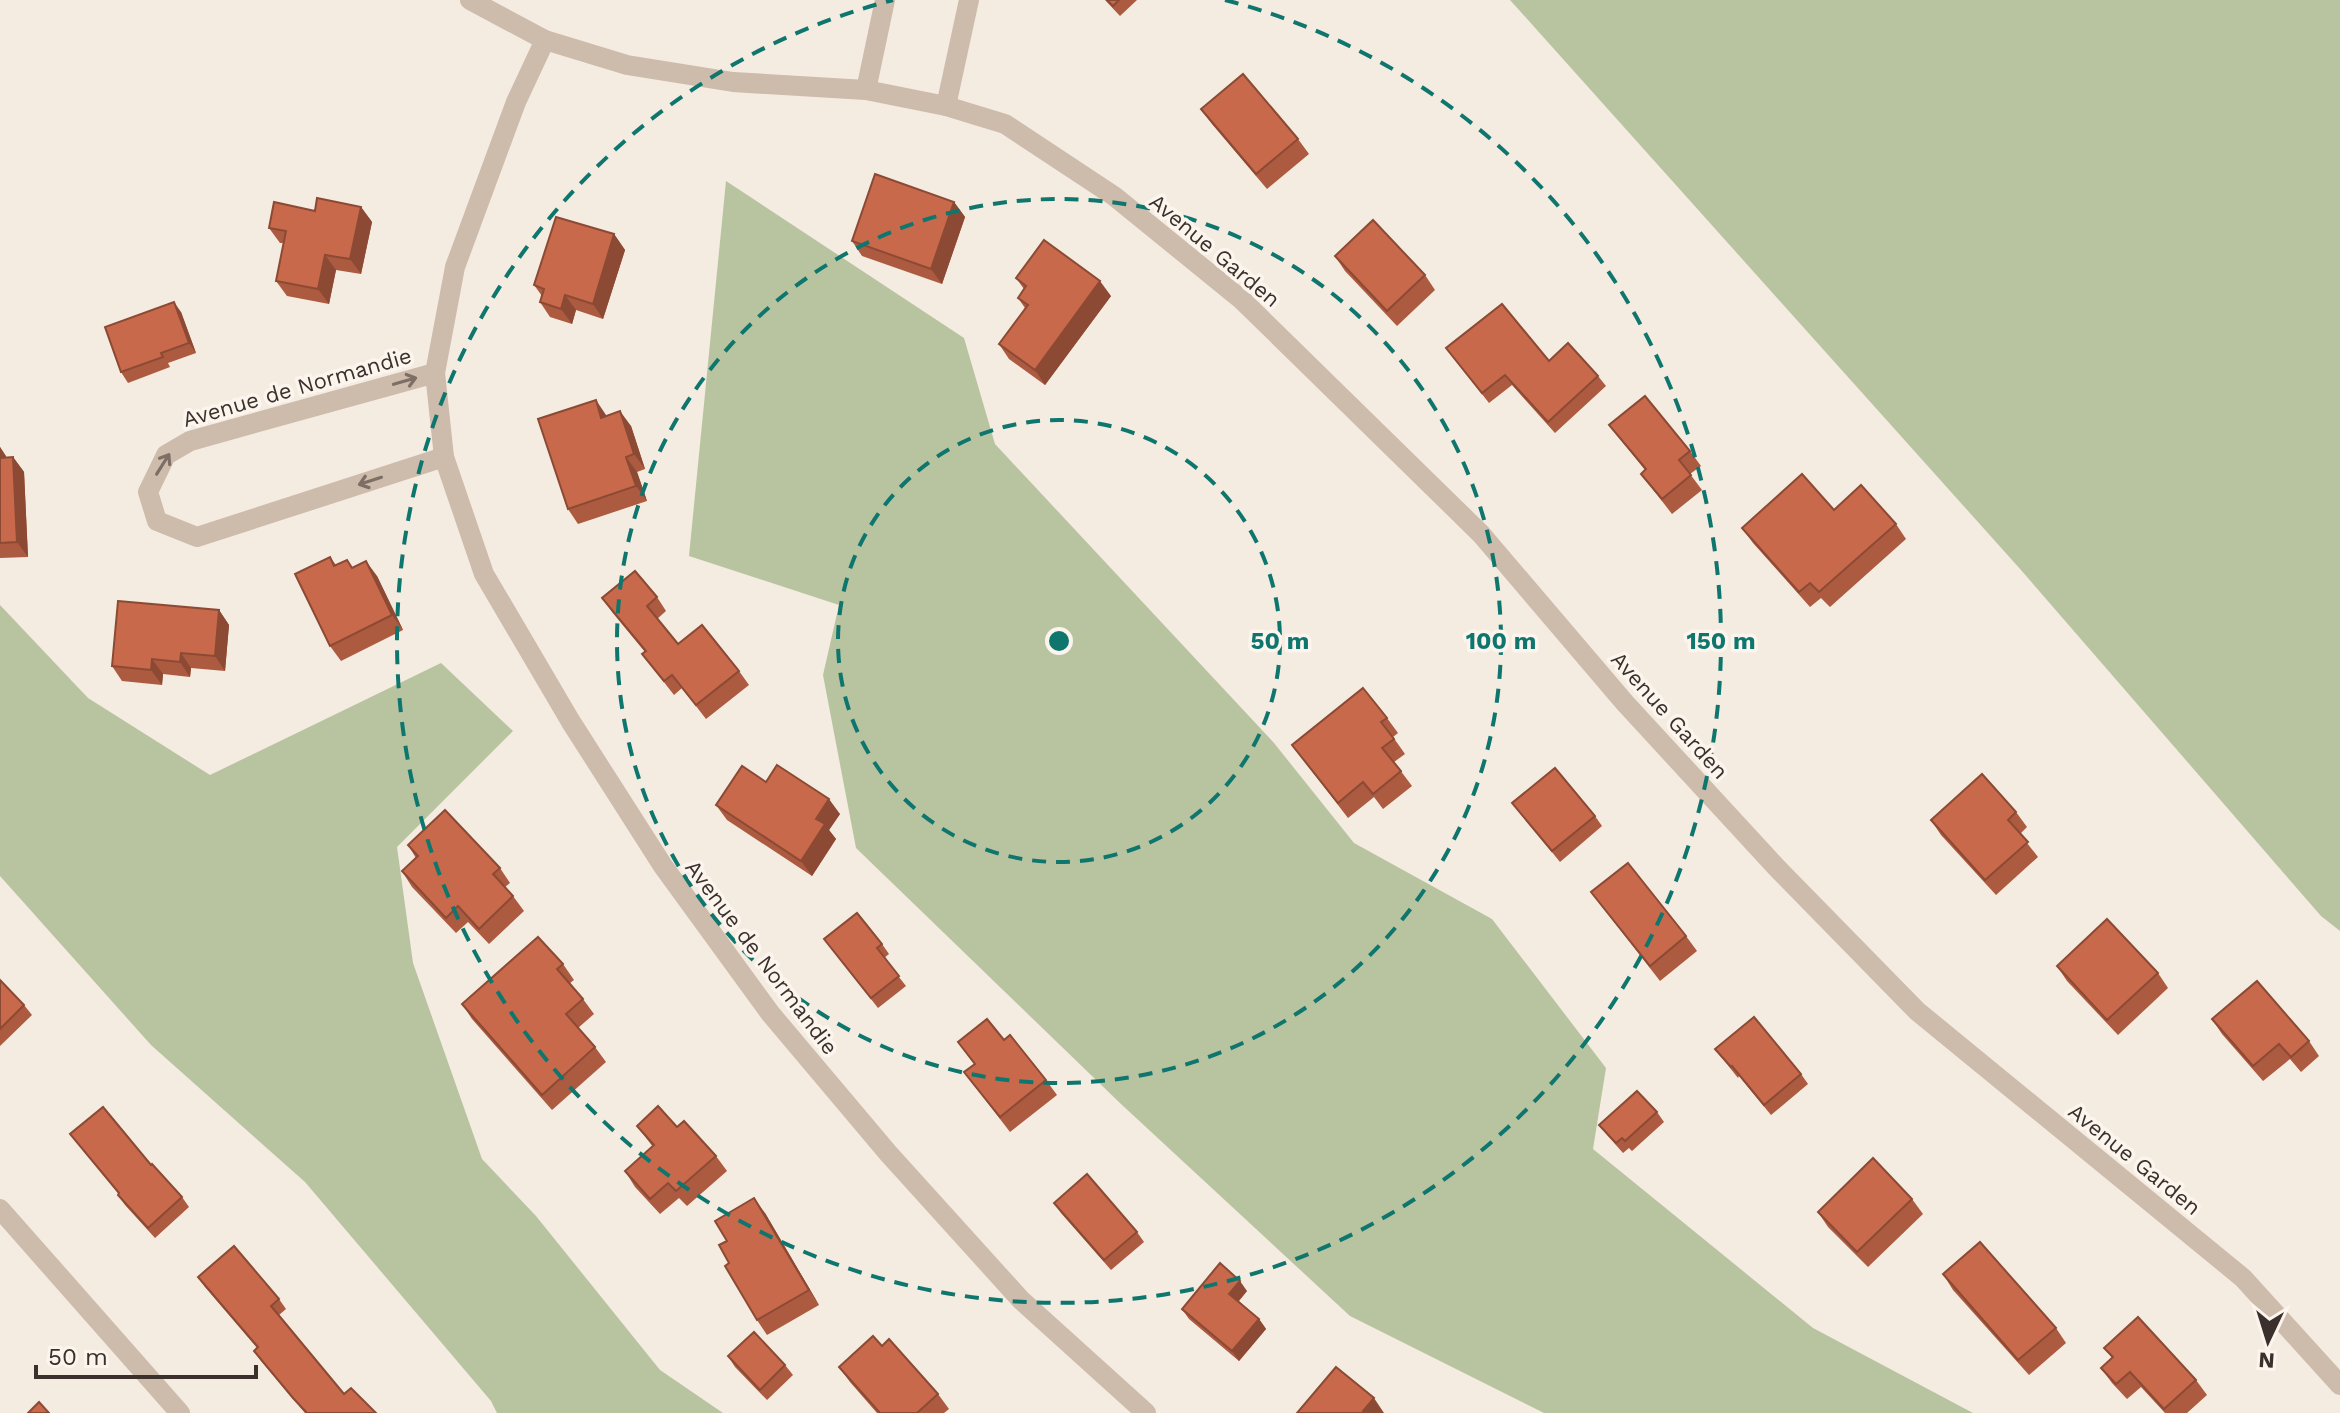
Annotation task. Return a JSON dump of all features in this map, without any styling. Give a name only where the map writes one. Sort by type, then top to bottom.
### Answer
[{"type":"street","name":"Avenue Garden","points":[[470,0],[545,40],[627,65],[733,82],[866,90],[946,106],[1005,124],[1114,196],[1242,300],[1481,534],[1625,703],[1777,868],[1917,1011],[2243,1278],[2340,1385]]},
{"type":"street","points":[[866,90],[885,0]]},
{"type":"street","points":[[946,106],[969,0]]},
{"type":"street","name":"Avenue de Normandie","points":[[545,40],[516,102],[455,267],[435,373],[444,457],[484,574],[571,722],[663,866],[770,1013],[888,1153],[1021,1300],[1146,1413]]},
{"type":"street","name":"Avenue de Normandie","points":[[435,373],[190,441],[166,455],[148,492],[157,521],[197,537],[444,457]]},
{"type":"street","points":[[0,1209],[180,1413]]},
{"type":"green space","points":[[1510,0],[2340,0],[2340,931],[2321,916],[2021,570]]},
{"type":"green space","points":[[726,181],[964,338],[995,444],[1274,743],[1354,843],[1492,919],[1606,1068],[1593,1149],[1813,1328],[1973,1413],[1544,1413],[1350,1316],[1121,1104],[856,848],[823,675],[839,605],[689,556]]},
{"type":"green space","points":[[0,605],[88,698],[210,775],[441,663],[513,731],[397,847],[413,963],[482,1159],[536,1216],[660,1370],[723,1413],[497,1413],[491,1401],[305,1182],[151,1045],[0,876]]},
{"type":"building","points":[[1243,74],[1298,139],[1256,174],[1201,109]]},
{"type":"building","points":[[875,174],[954,202],[931,269],[852,241]]},
{"type":"building","points":[[317,198],[361,207],[350,259],[325,255],[318,289],[276,281],[286,231],[269,228],[274,202],[315,211]]},
{"type":"building","points":[[556,217],[614,234],[593,304],[565,295],[561,309],[540,302],[544,289],[534,285]]},
{"type":"building","points":[[1373,220],[1425,275],[1387,311],[1335,256]]},
{"type":"building","points":[[1044,240],[1100,281],[1035,370],[999,344],[1028,305],[1018,298],[1026,286],[1016,278]]},
{"type":"building","points":[[174,302],[189,343],[161,353],[163,357],[121,372],[105,327]]},
{"type":"building","points":[[1502,304],[1549,361],[1568,343],[1598,376],[1548,422],[1505,375],[1482,393],[1446,348]]},
{"type":"building","points":[[1645,396],[1690,451],[1679,460],[1691,475],[1662,499],[1641,474],[1646,469],[1609,425]]},
{"type":"building","points":[[596,400],[601,418],[620,411],[634,454],[626,457],[636,486],[568,509],[538,419]]},
{"type":"building","points":[[13,457],[17,542],[0,543],[0,458]]},
{"type":"building","points":[[1802,474],[1834,510],[1861,485],[1896,524],[1819,592],[1810,583],[1799,592],[1742,528]]},
{"type":"building","points":[[330,557],[334,566],[347,560],[352,568],[366,561],[392,615],[330,646],[295,574]]},
{"type":"building","points":[[635,571],[657,597],[647,606],[678,644],[702,625],[739,671],[696,705],[672,675],[664,681],[642,654],[646,651],[602,598]]},
{"type":"building","points":[[118,601],[219,610],[215,656],[181,653],[180,662],[152,659],[151,670],[112,666]]},
{"type":"building","points":[[1363,688],[1387,718],[1381,722],[1394,739],[1382,748],[1401,771],[1373,794],[1363,782],[1338,803],[1292,745]]},
{"type":"building","points":[[777,765],[829,799],[816,819],[825,824],[801,861],[716,805],[742,766],[766,782]]},
{"type":"building","points":[[1555,768],[1595,816],[1552,851],[1512,803]]},
{"type":"building","points":[[1982,774],[2016,812],[2008,820],[2028,842],[1985,880],[1931,820]]},
{"type":"building","points":[[445,810],[500,868],[493,874],[513,896],[479,929],[458,906],[446,918],[402,871],[418,856],[408,845]]},
{"type":"building","points":[[1628,863],[1686,936],[1650,966],[1591,892]]},
{"type":"building","points":[[857,913],[882,944],[877,948],[899,976],[871,998],[824,939]]},
{"type":"building","points":[[2107,919],[2158,973],[2107,1020],[2057,966]]},
{"type":"building","points":[[538,937],[563,964],[557,969],[583,999],[566,1014],[595,1047],[542,1095],[462,1004]]},
{"type":"building","points":[[0,980],[24,1005],[0,1029]]},
{"type":"building","points":[[2257,981],[2309,1041],[2291,1057],[2279,1044],[2253,1066],[2212,1019]]},
{"type":"building","points":[[1754,1017],[1801,1074],[1764,1105],[1715,1049]]},
{"type":"building","points":[[987,1019],[1004,1040],[1010,1035],[1046,1080],[1000,1117],[964,1072],[975,1064],[958,1042]]},
{"type":"building","points":[[1637,1091],[1657,1112],[1625,1141],[1622,1138],[1616,1143],[1599,1125]]},
{"type":"building","points":[[658,1106],[677,1127],[684,1121],[716,1156],[676,1191],[668,1183],[650,1199],[625,1171],[654,1145],[637,1126]]},
{"type":"building","points":[[103,1107],[182,1197],[148,1228],[70,1134]]},
{"type":"building","points":[[1873,1158],[1912,1199],[1857,1252],[1818,1212]]},
{"type":"building","points":[[1087,1174],[1137,1232],[1104,1260],[1054,1203]]},
{"type":"building","points":[[754,1198],[809,1290],[757,1320],[725,1266],[729,1263],[719,1245],[727,1241],[715,1221]]},
{"type":"building","points":[[1980,1242],[2056,1328],[2018,1360],[1943,1274]]},
{"type":"building","points":[[234,1246],[279,1299],[271,1306],[344,1394],[351,1388],[376,1413],[307,1413],[293,1398],[254,1351],[258,1347],[198,1277]]},
{"type":"building","points":[[1220,1263],[1240,1281],[1229,1294],[1259,1319],[1232,1351],[1182,1309]]},
{"type":"building","points":[[2138,1317],[2196,1380],[2164,1409],[2130,1372],[2116,1384],[2101,1368],[2113,1357],[2104,1348]]},
{"type":"building","points":[[754,1332],[785,1365],[760,1390],[728,1356]]},
{"type":"building","points":[[873,1336],[882,1346],[889,1339],[938,1394],[917,1413],[880,1413],[839,1367]]},
{"type":"building","points":[[1336,1367],[1374,1398],[1363,1411],[1366,1413],[1297,1413]]},
{"type":"building","points":[[39,1402],[49,1413],[28,1413]]}]
